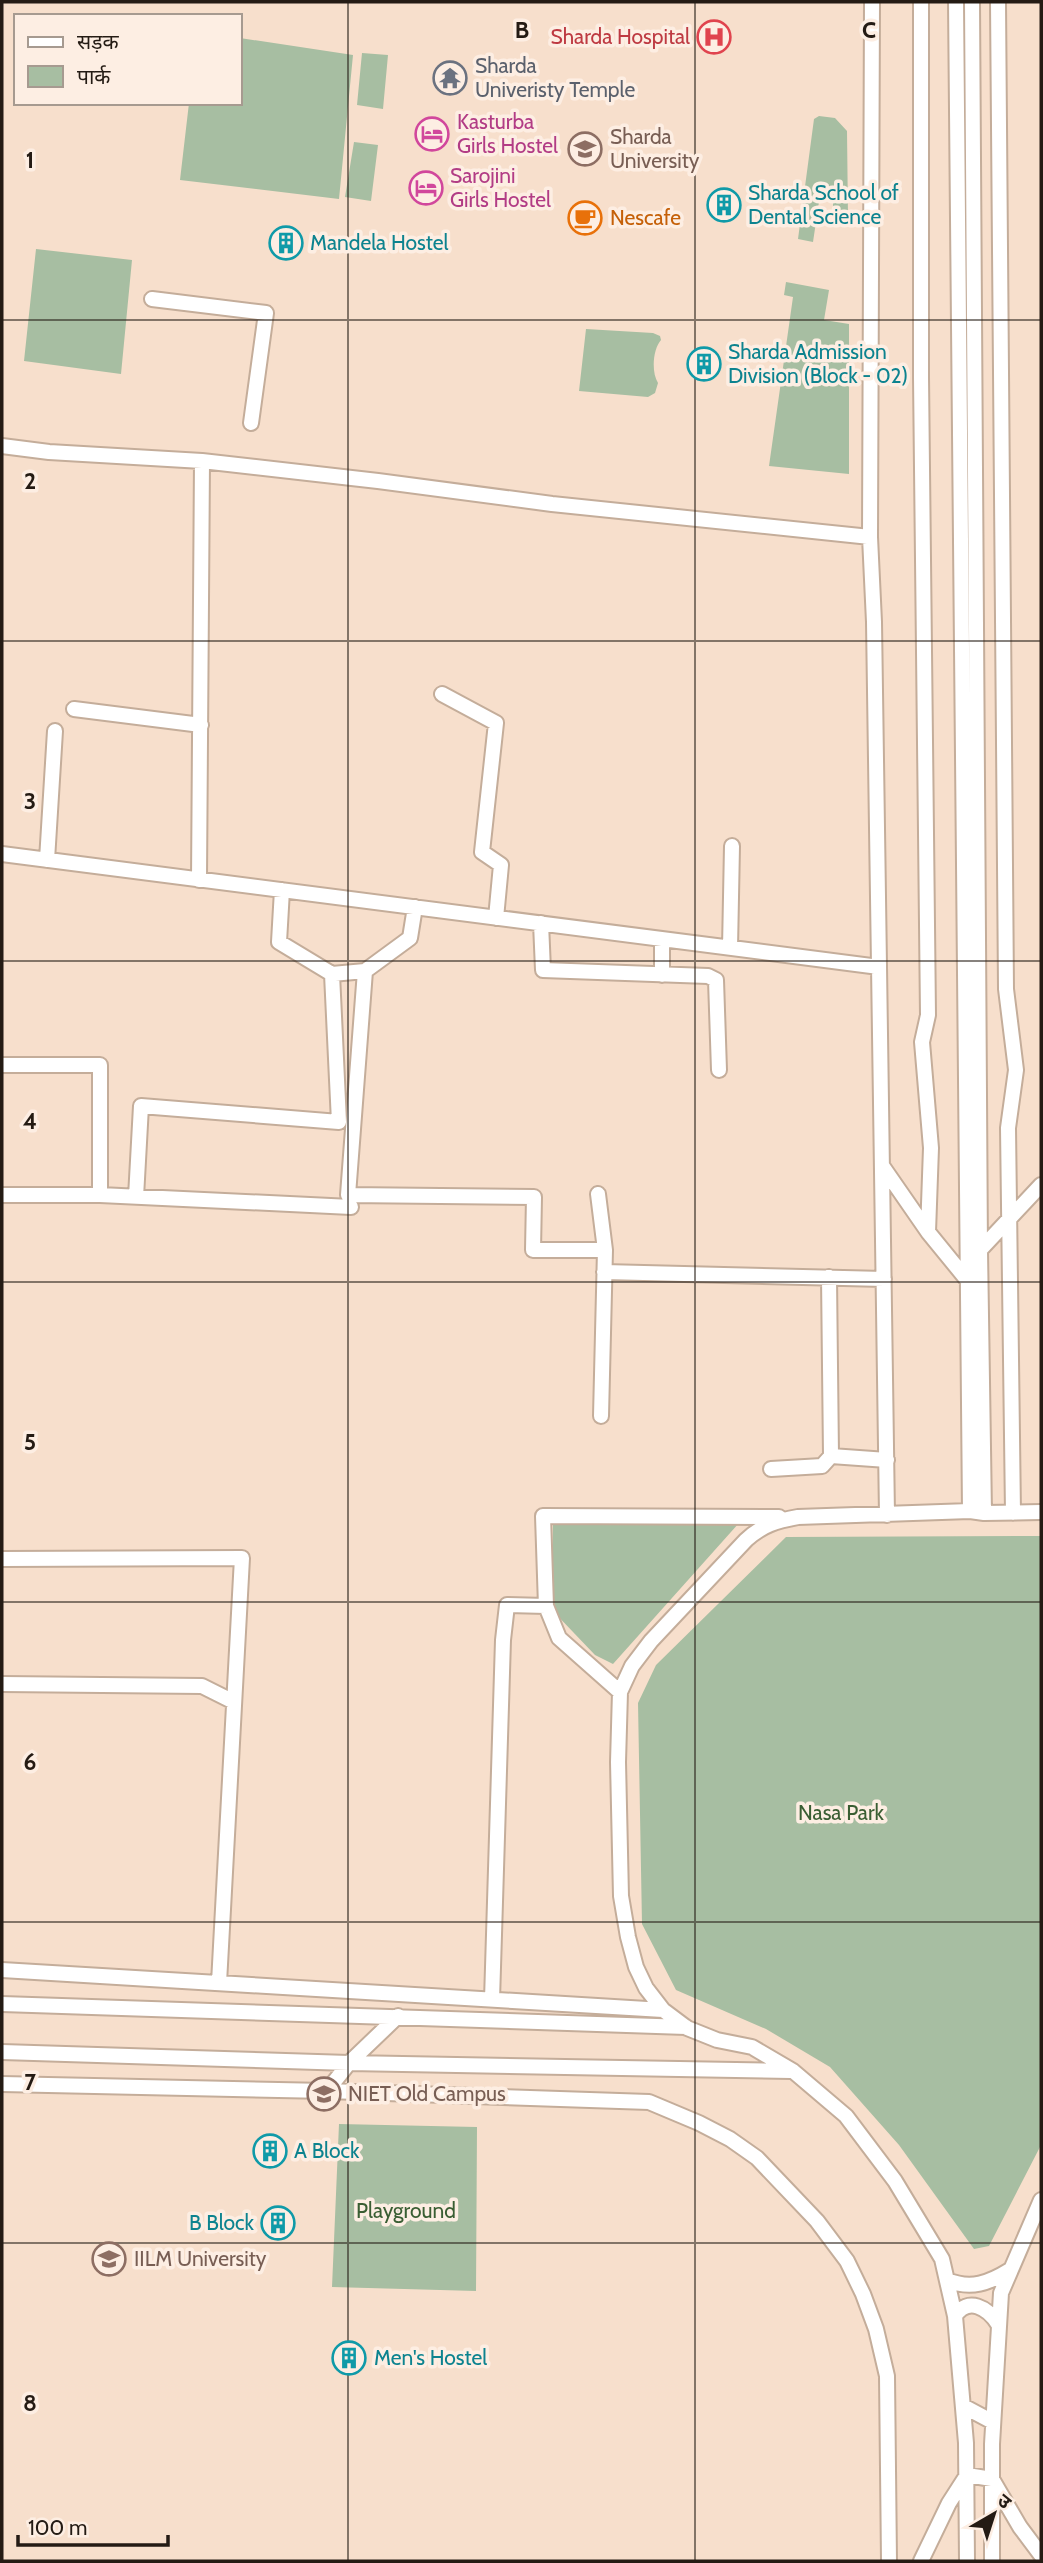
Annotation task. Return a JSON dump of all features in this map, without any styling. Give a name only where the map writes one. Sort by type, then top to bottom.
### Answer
[{"type":"street","points":[[872,2],[870,537],[874,622],[887,1515]]},
{"type":"street","points":[[920,2],[928,1015],[922,1042],[931,1148],[928,1232]]},
{"type":"street","points":[[956,2],[968,1281],[977,1512]]},
{"type":"street","points":[[972,2],[980,1250],[977,1512]]},
{"type":"street","points":[[998,2],[1006,989],[1016,1070],[1009,1128],[1013,1513]]},
{"type":"street","points":[[152,299],[266,313],[251,423]]},
{"type":"street","points":[[2,446],[49,452],[202,461],[552,504],[870,537]]},
{"type":"street","points":[[200,880],[202,461]]},
{"type":"street","points":[[442,694],[496,723],[482,852],[501,865],[496,918]]},
{"type":"street","points":[[74,709],[201,725]]},
{"type":"street","points":[[47,860],[55,731]]},
{"type":"street","points":[[730,948],[732,846]]},
{"type":"street","points":[[2,854],[879,967]]},
{"type":"street","points":[[282,890],[279,942],[332,974],[365,971],[410,938],[415,907]]},
{"type":"street","points":[[541,923],[542,970],[708,976],[716,981],[719,1070]]},
{"type":"street","points":[[662,939],[662,975]]},
{"type":"street","points":[[365,971],[348,1195],[534,1197],[533,1250],[605,1250]]},
{"type":"street","points":[[136,1197],[141,1106],[339,1122],[332,974]]},
{"type":"street","points":[[2,1065],[100,1065],[100,1195]]},
{"type":"street","points":[[883,1166],[928,1232],[968,1281]]},
{"type":"street","points":[[980,1250],[1041,1185]]},
{"type":"street","points":[[598,1194],[605,1250],[601,1416]]},
{"type":"street","points":[[2,1195],[100,1195],[351,1207]]},
{"type":"street","points":[[604,1272],[884,1279]]},
{"type":"street","points":[[771,1469],[822,1466],[831,1457],[829,1277]]},
{"type":"street","points":[[831,1457],[887,1460]]},
{"type":"street","points":[[620,1692],[559,1638],[546,1606],[543,1516],[798,1517],[1041,1512]]},
{"type":"street","points":[[798,1517],[773,1522],[756,1530],[651,1641],[632,1666],[620,1692],[618,1762],[621,1896],[636,1967],[646,1988],[663,2010],[687,2028],[717,2040],[752,2047],[793,2071],[846,2116],[895,2182],[942,2259],[955,2316],[963,2406],[967,2475],[967,2561]]},
{"type":"street","points":[[2,1559],[242,1558],[219,1983]]},
{"type":"street","points":[[492,2000],[506,1605],[546,1606]]},
{"type":"street","points":[[2,1684],[202,1686],[234,1702]]},
{"type":"street","points":[[2,1970],[663,2010]]},
{"type":"street","points":[[2,2004],[687,2028]]},
{"type":"street","points":[[327,2091],[349,2063],[398,2016]]},
{"type":"street","points":[[2,2052],[349,2063],[793,2071]]},
{"type":"street","points":[[2,2084],[649,2102],[730,2139],[757,2158],[817,2221],[847,2261],[863,2294],[876,2329],[887,2376],[889,2561]]},
{"type":"street","points":[[992,2561],[993,2422],[1001,2293],[1041,2200]]},
{"type":"street","points":[[947,2280],[958,2285],[984,2284],[1010,2270]]},
{"type":"street","points":[[955,2316],[964,2307],[977,2305],[988,2311],[998,2323]]},
{"type":"street","points":[[963,2406],[993,2422]]},
{"type":"street","points":[[967,2475],[992,2479]]},
{"type":"street","points":[[921,2561],[949,2502],[967,2475]]},
{"type":"street","points":[[992,2479],[1020,2527],[1041,2555]]},
{"type":"green space","points":[[242,38],[353,55],[339,199],[180,180],[189,105],[242,105]]},
{"type":"green space","points":[[362,53],[388,55],[383,109],[357,105]]},
{"type":"green space","points":[[819,116],[835,118],[847,131],[848,218],[833,217],[833,197],[820,195],[813,242],[798,239],[814,119]]},
{"type":"green space","points":[[354,142],[378,145],[371,201],[345,197]]},
{"type":"green space","points":[[36,249],[132,260],[121,374],[24,361]]},
{"type":"green space","points":[[786,282],[829,290],[824,320],[849,324],[849,474],[769,466],[793,297],[784,295]]},
{"type":"green space","points":[[586,329],[653,333],[660,336],[654,361],[654,373],[658,383],[655,393],[648,397],[579,391]]},
{"type":"green space","points":[[553,1523],[739,1523],[613,1664],[595,1655],[552,1610]]},
{"type":"green space","name":"Nasa Park","points":[[1041,1536],[1041,2145],[989,2246],[974,2249],[899,2145],[830,2067],[766,2029],[676,1990],[642,1924],[638,1703],[656,1665],[786,1537]]},
{"type":"green space","name":"Playground","points":[[339,2124],[477,2127],[476,2291],[332,2287]]},
{"type":"place","name":"Sharda Hospital","points":[[714,37]]},
{"type":"place","name":"Sharda Univeristy Temple","points":[[450,78]]},
{"type":"place","name":"Kasturba Girls Hostel","points":[[432,134]]},
{"type":"place","name":"Sharda University","points":[[585,149]]},
{"type":"place","name":"Sarojini Girls Hostel","points":[[426,188]]},
{"type":"place","name":"Sharda School of Dental Science","points":[[724,205]]},
{"type":"place","name":"Nescafe","points":[[585,218]]},
{"type":"place","name":"Mandela Hostel","points":[[286,243]]},
{"type":"place","name":"Sharda Admission Division (Block - 02)","points":[[704,364]]},
{"type":"place","name":"NIET Old Campus","points":[[324,2094]]},
{"type":"place","name":"A Block","points":[[270,2151]]},
{"type":"place","name":"B Block","points":[[278,2223]]},
{"type":"place","name":"IILM University","points":[[109,2259]]},
{"type":"place","name":"Men's Hostel","points":[[349,2358]]}]
